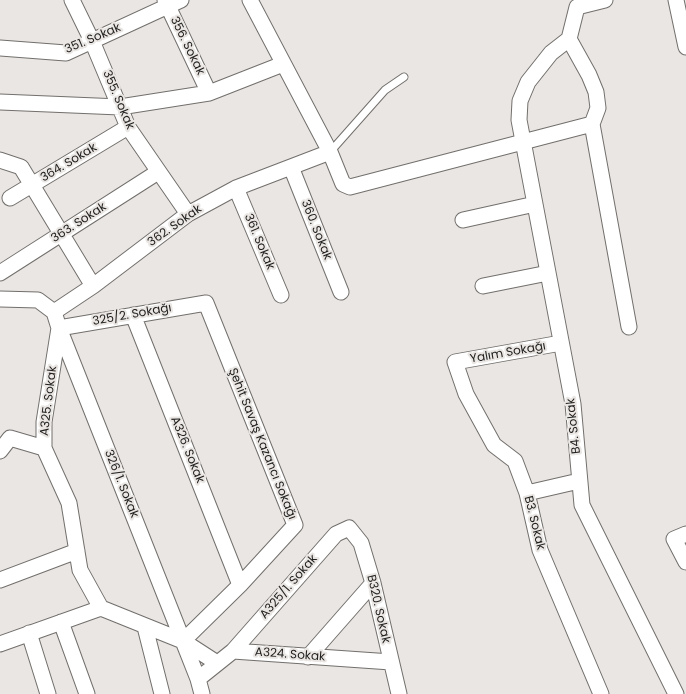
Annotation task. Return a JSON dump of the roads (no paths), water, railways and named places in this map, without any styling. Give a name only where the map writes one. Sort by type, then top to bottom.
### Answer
[{"type":"street","name":"355. Sokak","points":[[72,0],[92,41],[128,127],[188,214]]},
{"type":"street","points":[[250,0],[282,64],[330,152],[343,184],[350,187],[592,124]]},
{"type":"street","points":[[605,0],[577,7],[569,39],[590,75],[596,92],[598,108],[592,124],[629,327]]},
{"type":"street","points":[[676,0],[686,47]]},
{"type":"street","name":"351. Sokak","points":[[0,48],[66,53],[171,2]]},
{"type":"street","name":"356. Sokak","points":[[171,2],[209,92]]},
{"type":"street","name":"B4. Sokak","points":[[569,39],[551,53],[528,82],[520,101],[519,120],[573,404],[582,505],[676,694]]},
{"type":"street","points":[[0,102],[120,106],[209,92],[282,64]]},
{"type":"street","name":"364. Sokak","points":[[10,198],[128,127]]},
{"type":"street","name":"362. Sokak","points":[[54,312],[93,286],[188,214],[236,188],[330,152]]},
{"type":"street","points":[[0,160],[21,168],[30,186],[93,286]]},
{"type":"street","name":"360. Sokak","points":[[291,167],[341,292]]},
{"type":"street","name":"363. Sokak","points":[[0,274],[158,172]]},
{"type":"street","name":"361. Sokak","points":[[236,188],[281,296]]},
{"type":"street","points":[[464,220],[535,204]]},
{"type":"street","points":[[483,286],[548,274]]},
{"type":"street","points":[[0,299],[38,300],[54,312]]},
{"type":"street","name":"325/2. Sokağı","points":[[59,328],[206,303]]},
{"type":"street","name":"Şehit Savaş Kazancı Sokağı","points":[[183,641],[240,585],[295,525],[206,303]]},
{"type":"street","name":"A325. Sokak","points":[[54,312],[59,328],[44,422],[44,448],[69,503],[80,570],[101,608]]},
{"type":"street","name":"A326. Sokak","points":[[133,315],[240,585]]},
{"type":"street","name":"326/1. Sokak","points":[[59,328],[183,641]]},
{"type":"street","name":"Yalım Sokağı","points":[[455,362],[561,343]]},
{"type":"street","name":"B3. Sokak","points":[[455,362],[466,394],[494,445],[515,461],[527,493],[540,550],[601,694]]},
{"type":"street","points":[[0,451],[10,438],[44,448]]},
{"type":"street","points":[[527,493],[579,481]]},
{"type":"street","name":"B320. Sokak","points":[[349,528],[361,543],[373,583],[399,694]]},
{"type":"street","name":"A325/1. Sokak","points":[[232,651],[336,534],[349,528]]},
{"type":"street","points":[[680,536],[686,562]]},
{"type":"street","points":[[0,580],[77,551]]},
{"type":"street","points":[[308,657],[373,583]]},
{"type":"street","points":[[0,644],[101,608],[183,641],[217,663]]},
{"type":"street","points":[[61,622],[87,694]]},
{"type":"street","points":[[145,627],[162,694]]},
{"type":"street","points":[[29,633],[48,694]]},
{"type":"street","points":[[183,641],[198,679],[202,694]]},
{"type":"street","points":[[198,679],[232,651]]},
{"type":"street","name":"A324. Sokak","points":[[232,651],[391,662]]},
{"type":"lane","points":[[330,152],[385,90],[404,77]]}]
